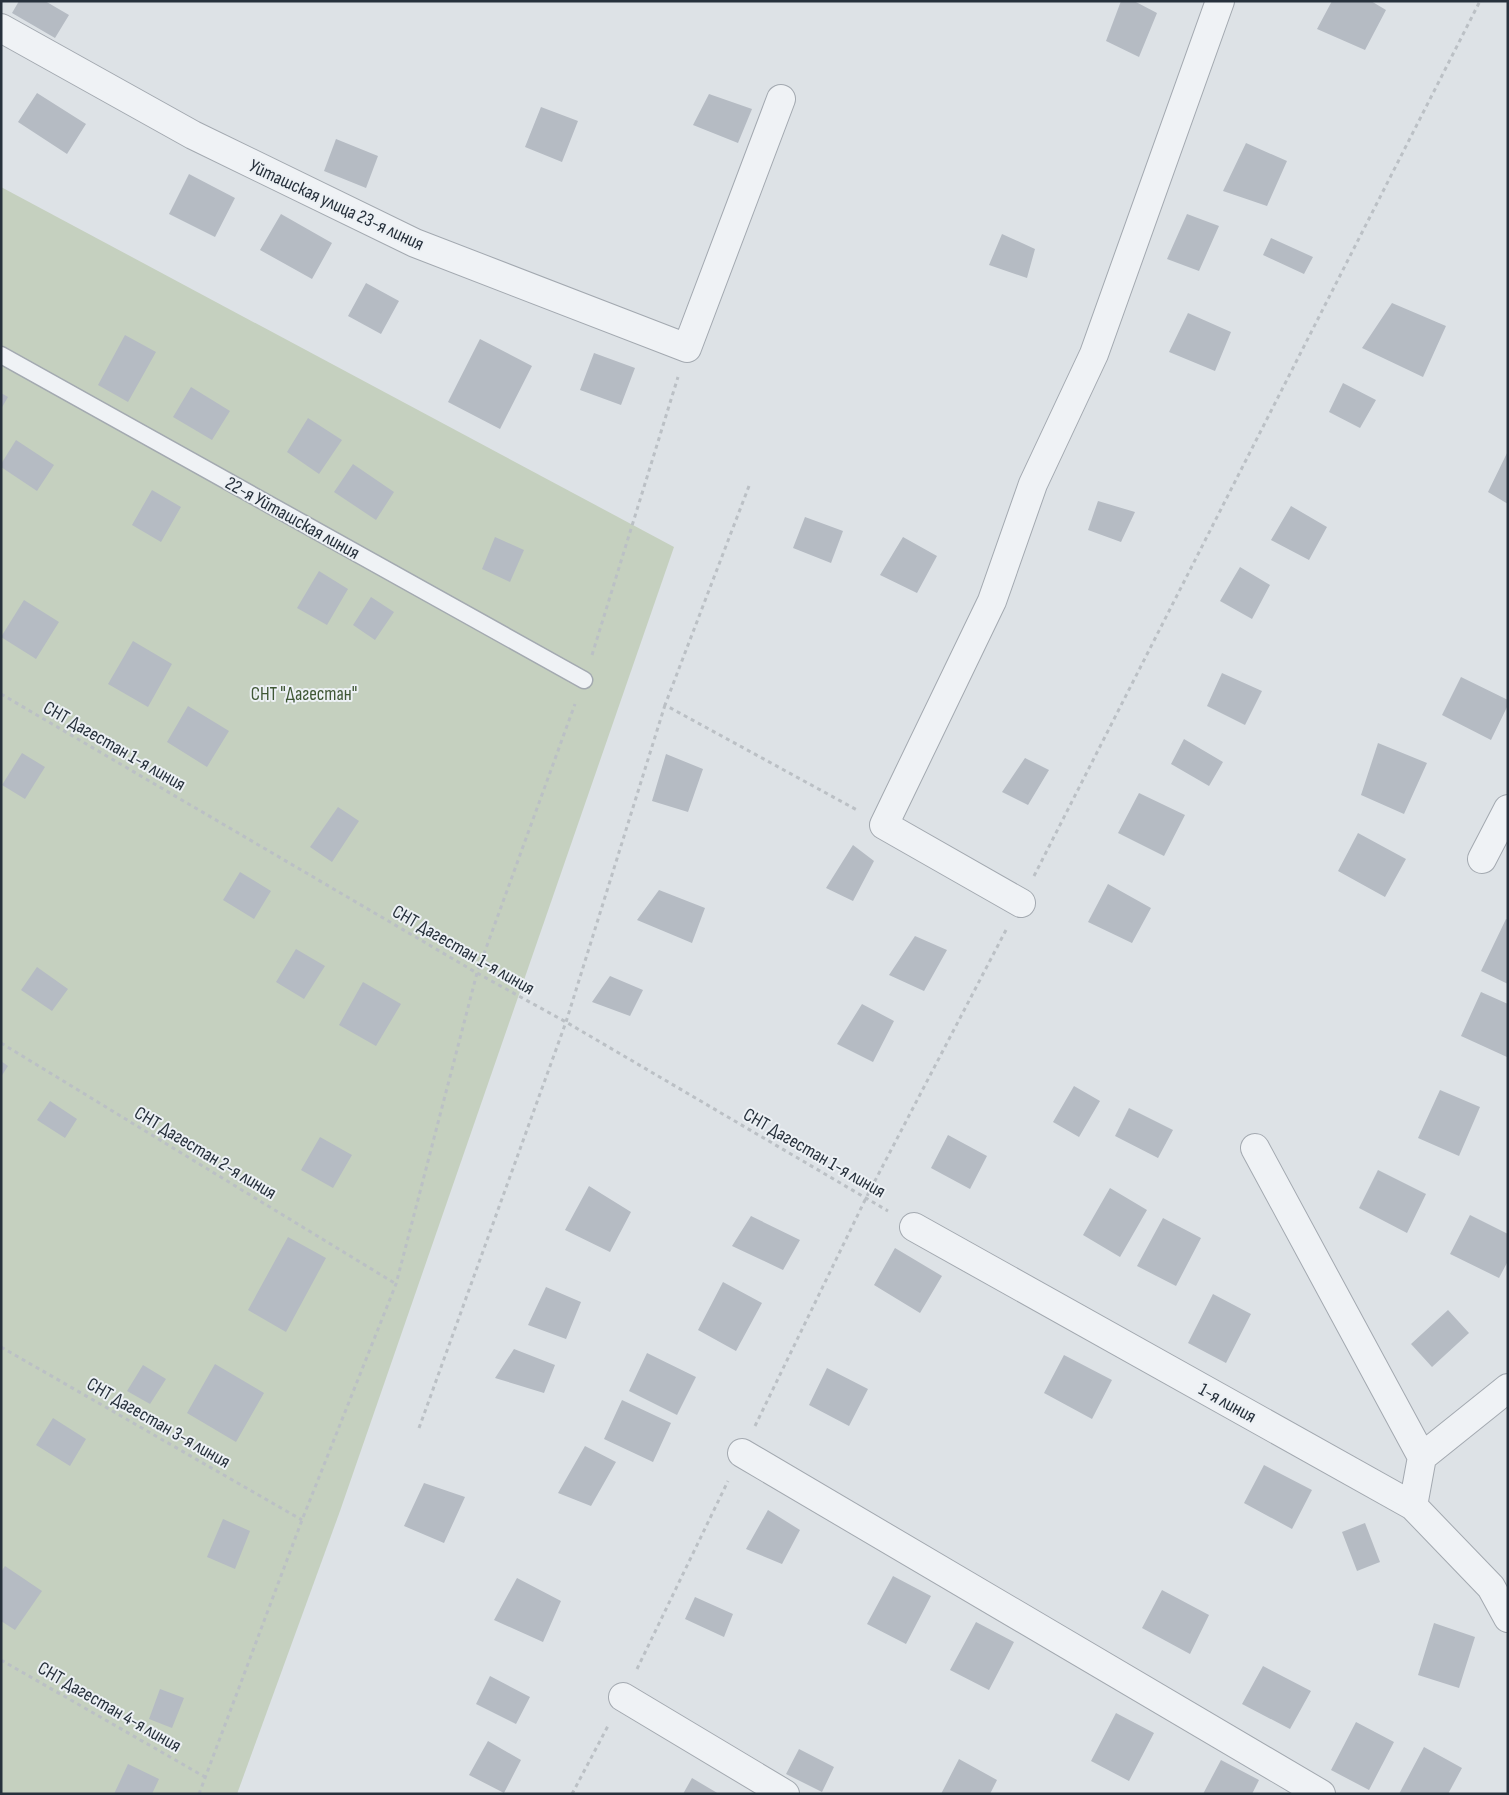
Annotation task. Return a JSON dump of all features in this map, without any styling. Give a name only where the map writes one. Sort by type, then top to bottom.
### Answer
[{"type":"street","points":[[1020,903],[884,825],[992,601],[1033,484],[1094,354],[1220,1]]},
{"type":"street","name":"Уйташская улица 23-я линия","points":[[1,28],[193,135],[415,243],[687,348]]},
{"type":"street","points":[[687,348],[780,99]]},
{"type":"street","points":[[1482,859],[1508,810]]},
{"type":"street","points":[[1255,1148],[1422,1457],[1413,1506]]},
{"type":"street","name":"1-я линия","points":[[914,1227],[1413,1506],[1491,1587],[1508,1618]]},
{"type":"street","points":[[1422,1457],[1508,1388]]},
{"type":"street","points":[[742,1453],[1321,1794]]},
{"type":"street","points":[[623,1697],[785,1794]]},
{"type":"lane","name":"22-я Уйташская линия","points":[[1,354],[584,680]]},
{"type":"path","points":[[572,1794],[623,1697],[866,1198],[1020,903],[1480,1]]},
{"type":"path","points":[[199,1794],[302,1520],[396,1284],[477,973],[584,680],[687,348]]},
{"type":"path","points":[[419,1428],[566,1022],[665,705],[749,486]]},
{"type":"path","name":"СНТ Дагестан 1-я линия","points":[[1,694],[477,973],[566,1022],[914,1227]]},
{"type":"path","points":[[665,705],[884,825]]},
{"type":"path","name":"СНТ Дагестан 2-я линия","points":[[1,1043],[396,1284]]},
{"type":"path","name":"СНТ Дагестан 3-я линия","points":[[1,1347],[302,1520]]},
{"type":"path","name":"СНТ Дагестан 4-я линия","points":[[1,1660],[205,1777]]},
{"type":"green space","name":"СНТ \"Дагестан\"","points":[[1,187],[674,547],[340,1511],[237,1794],[1,1794]]},
{"type":"building","points":[[19,1],[45,1],[69,15],[55,38],[12,13]]},
{"type":"building","points":[[1121,1],[1134,1],[1157,13],[1139,57],[1106,41]]},
{"type":"building","points":[[1332,1],[1371,1],[1386,10],[1365,50],[1317,29]]},
{"type":"building","points":[[37,93],[86,124],[67,154],[18,122]]},
{"type":"building","points":[[709,94],[752,109],[738,143],[693,125]]},
{"type":"building","points":[[541,107],[578,121],[562,162],[525,147]]},
{"type":"building","points":[[336,139],[378,156],[366,188],[324,171]]},
{"type":"building","points":[[1246,143],[1287,161],[1267,206],[1223,191]]},
{"type":"building","points":[[189,174],[235,198],[215,237],[169,214]]},
{"type":"building","points":[[281,214],[332,243],[312,279],[260,250]]},
{"type":"building","points":[[1187,214],[1219,226],[1199,271],[1167,259]]},
{"type":"building","points":[[1002,234],[1035,249],[1027,278],[989,265]]},
{"type":"building","points":[[1271,238],[1313,257],[1304,274],[1263,255]]},
{"type":"building","points":[[366,283],[399,301],[381,334],[348,316]]},
{"type":"building","points":[[1392,303],[1446,326],[1423,377],[1362,348]]},
{"type":"building","points":[[1188,313],[1231,332],[1215,371],[1169,352]]},
{"type":"building","points":[[125,335],[156,352],[128,402],[98,385]]},
{"type":"building","points":[[480,339],[532,366],[500,429],[448,402]]},
{"type":"building","points":[[594,353],[635,368],[621,405],[580,390]]},
{"type":"building","points":[[1343,383],[1376,400],[1360,428],[1329,412]]},
{"type":"building","points":[[191,387],[230,411],[212,440],[173,417]]},
{"type":"building","points":[[1,393],[8,397],[1,409]]},
{"type":"building","points":[[308,418],[342,440],[319,474],[287,452]]},
{"type":"building","points":[[16,440],[54,465],[37,491],[1,467]]},
{"type":"building","points":[[1508,451],[1508,504],[1488,492]]},
{"type":"building","points":[[353,464],[394,492],[376,520],[334,492]]},
{"type":"building","points":[[152,490],[181,507],[161,542],[132,525]]},
{"type":"building","points":[[1098,501],[1135,512],[1121,542],[1088,530]]},
{"type":"building","points":[[1291,506],[1327,527],[1309,560],[1271,540]]},
{"type":"building","points":[[805,517],[843,531],[831,563],[793,548]]},
{"type":"building","points":[[495,537],[524,550],[510,582],[482,569]]},
{"type":"building","points":[[903,537],[937,556],[917,593],[880,575]]},
{"type":"building","points":[[1240,567],[1270,585],[1252,619],[1220,601]]},
{"type":"building","points":[[319,571],[348,589],[327,625],[297,608]]},
{"type":"building","points":[[371,597],[394,612],[375,640],[353,625]]},
{"type":"building","points":[[24,600],[59,622],[36,659],[1,637]]},
{"type":"building","points":[[133,641],[172,664],[148,707],[108,684]]},
{"type":"building","points":[[1222,673],[1262,691],[1245,725],[1207,706]]},
{"type":"building","points":[[1461,677],[1508,700],[1508,705],[1491,740],[1442,715]]},
{"type":"building","points":[[188,706],[229,731],[207,767],[167,742]]},
{"type":"building","points":[[1184,739],[1223,762],[1209,786],[1171,764]]},
{"type":"building","points":[[1378,743],[1427,763],[1404,814],[1361,795]]},
{"type":"building","points":[[22,753],[45,767],[25,799],[2,785]]},
{"type":"building","points":[[666,754],[703,769],[688,812],[652,801]]},
{"type":"building","points":[[1025,758],[1049,770],[1028,805],[1002,792]]},
{"type":"building","points":[[1139,793],[1185,815],[1164,856],[1118,833]]},
{"type":"building","points":[[338,807],[359,821],[332,862],[310,847]]},
{"type":"building","points":[[1358,833],[1406,859],[1385,897],[1338,871]]},
{"type":"building","points":[[853,845],[874,861],[853,901],[826,888]]},
{"type":"building","points":[[240,872],[271,891],[254,919],[223,900]]},
{"type":"building","points":[[1108,884],[1151,908],[1132,943],[1088,922]]},
{"type":"building","points":[[659,890],[705,908],[692,943],[637,920]]},
{"type":"building","points":[[1506,919],[1508,920],[1508,984],[1481,971]]},
{"type":"building","points":[[915,936],[947,950],[924,991],[889,975]]},
{"type":"building","points":[[296,949],[325,966],[304,999],[276,982]]},
{"type":"building","points":[[37,967],[68,989],[52,1011],[21,990]]},
{"type":"building","points":[[610,976],[643,990],[630,1016],[592,1002]]},
{"type":"building","points":[[363,982],[401,1004],[376,1046],[339,1025]]},
{"type":"building","points":[[1481,992],[1508,1004],[1507,1057],[1461,1036]]},
{"type":"building","points":[[862,1004],[894,1021],[873,1062],[837,1044]]},
{"type":"building","points":[[1,1061],[8,1066],[1,1077]]},
{"type":"building","points":[[1074,1086],[1100,1101],[1079,1137],[1053,1122]]},
{"type":"building","points":[[1440,1090],[1480,1107],[1459,1156],[1418,1138]]},
{"type":"building","points":[[50,1101],[77,1119],[65,1138],[37,1120]]},
{"type":"building","points":[[1129,1108],[1173,1130],[1158,1158],[1115,1136]]},
{"type":"building","points":[[948,1135],[987,1156],[970,1189],[931,1168]]},
{"type":"building","points":[[320,1137],[352,1155],[333,1188],[301,1170]]},
{"type":"building","points":[[1378,1170],[1426,1194],[1407,1233],[1359,1208]]},
{"type":"building","points":[[589,1186],[631,1212],[610,1252],[565,1230]]},
{"type":"building","points":[[1110,1188],[1147,1210],[1120,1257],[1083,1235]]},
{"type":"building","points":[[1470,1215],[1508,1234],[1508,1261],[1499,1278],[1450,1254]]},
{"type":"building","points":[[751,1216],[800,1240],[783,1270],[732,1246]]},
{"type":"building","points":[[1163,1218],[1201,1238],[1176,1286],[1137,1266]]},
{"type":"building","points":[[288,1237],[326,1258],[286,1332],[248,1310]]},
{"type":"building","points":[[895,1248],[942,1276],[920,1313],[874,1285]]},
{"type":"building","points":[[723,1282],[762,1303],[736,1351],[698,1330]]},
{"type":"building","points":[[546,1287],[581,1302],[566,1339],[528,1325]]},
{"type":"building","points":[[1213,1294],[1251,1314],[1226,1363],[1188,1343]]},
{"type":"building","points":[[1448,1310],[1469,1333],[1432,1367],[1411,1344]]},
{"type":"building","points":[[514,1349],[555,1365],[544,1393],[495,1378]]},
{"type":"building","points":[[647,1353],[696,1377],[677,1415],[629,1391]]},
{"type":"building","points":[[1064,1355],[1112,1380],[1092,1419],[1044,1393]]},
{"type":"building","points":[[215,1364],[264,1393],[236,1442],[187,1413]]},
{"type":"building","points":[[143,1365],[166,1379],[150,1404],[127,1391]]},
{"type":"building","points":[[827,1368],[868,1389],[849,1426],[809,1405]]},
{"type":"building","points":[[622,1400],[671,1423],[653,1462],[604,1439]]},
{"type":"building","points":[[53,1418],[86,1439],[70,1466],[36,1445]]},
{"type":"building","points":[[585,1446],[616,1462],[591,1506],[558,1493]]},
{"type":"building","points":[[1264,1465],[1312,1490],[1292,1529],[1244,1503]]},
{"type":"building","points":[[424,1483],[465,1497],[444,1543],[404,1526]]},
{"type":"building","points":[[768,1510],[800,1530],[782,1564],[746,1549]]},
{"type":"building","points":[[223,1519],[250,1531],[235,1569],[207,1557]]},
{"type":"building","points":[[1365,1523],[1380,1562],[1357,1571],[1342,1532]]},
{"type":"building","points":[[5,1566],[42,1591],[15,1630],[1,1621],[1,1572]]},
{"type":"building","points":[[893,1576],[931,1596],[906,1644],[867,1624]]},
{"type":"building","points":[[517,1578],[561,1601],[543,1642],[494,1620]]},
{"type":"building","points":[[1162,1590],[1209,1615],[1190,1654],[1142,1628]]},
{"type":"building","points":[[695,1597],[733,1614],[724,1637],[685,1619]]},
{"type":"building","points":[[976,1622],[1014,1642],[989,1690],[950,1670]]},
{"type":"building","points":[[1434,1623],[1475,1637],[1459,1688],[1418,1675]]},
{"type":"building","points":[[1263,1666],[1311,1691],[1290,1729],[1242,1704]]},
{"type":"building","points":[[490,1676],[530,1697],[516,1724],[476,1704]]},
{"type":"building","points":[[160,1689],[184,1698],[172,1728],[149,1719]]},
{"type":"building","points":[[1116,1713],[1154,1733],[1129,1781],[1091,1761]]},
{"type":"building","points":[[1356,1722],[1394,1742],[1369,1790],[1331,1770]]},
{"type":"building","points":[[488,1741],[521,1760],[504,1793],[469,1775]]},
{"type":"building","points":[[1424,1747],[1462,1768],[1448,1794],[1399,1794]]},
{"type":"building","points":[[799,1749],[834,1767],[822,1792],[786,1774]]},
{"type":"building","points":[[959,1759],[997,1780],[990,1794],[941,1794]]},
{"type":"building","points":[[1221,1760],[1259,1780],[1252,1794],[1203,1794]]},
{"type":"building","points":[[128,1764],[159,1779],[152,1794],[114,1794]]},
{"type":"building","points":[[692,1778],[719,1794],[683,1794]]}]
